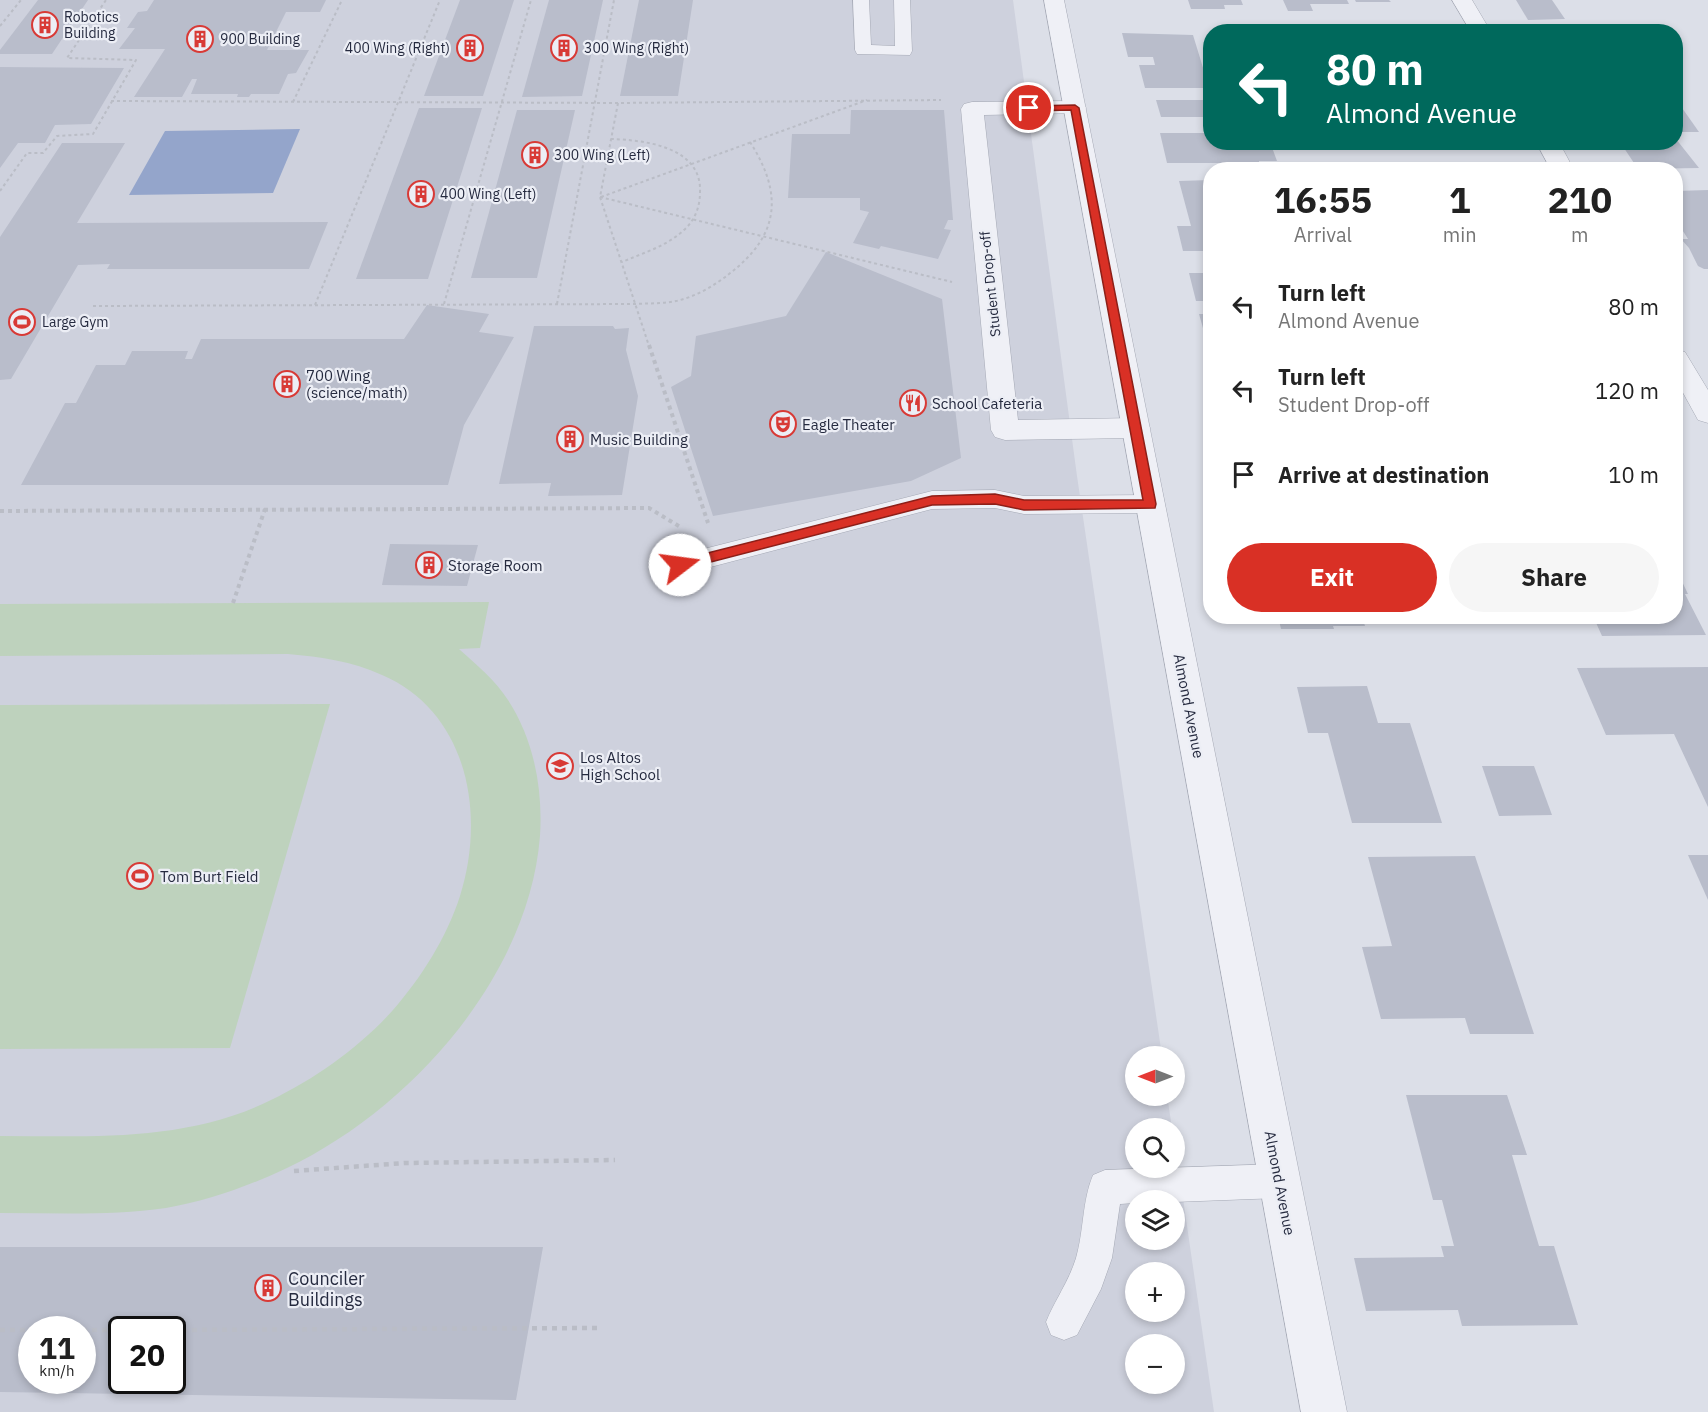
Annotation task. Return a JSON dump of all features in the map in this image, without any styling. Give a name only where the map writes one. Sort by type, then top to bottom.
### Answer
[{"type":"street","name":"Almond Avenue","points":[[1054,0],[1324,1412]]},
{"type":"street","points":[[1462,0],[1476,24]]},
{"type":"street","points":[[972,109],[1075,108]]},
{"type":"street","name":"Student Drop-off","points":[[972,109],[1005,430],[1136,428]]},
{"type":"street","points":[[1683,370],[1708,413]]},
{"type":"lane","points":[[861,0],[863,50],[904,51],[902,0]]},
{"type":"lane","points":[[680,565],[932,500],[995,499],[1024,505],[1150,504]]},
{"type":"lane","points":[[1064,1322],[1079,1299],[1094,1263],[1106,1187],[1280,1181]]},
{"type":"path","points":[[0,26],[21,0]]},
{"type":"path","points":[[0,191],[27,153],[43,153],[57,136],[93,134],[136,60],[67,58],[106,0]]},
{"type":"path","points":[[293,102],[342,0]]},
{"type":"path","points":[[315,305],[440,0]]},
{"type":"path","points":[[444,304],[531,0]]},
{"type":"path","points":[[557,303],[614,0]]},
{"type":"path","points":[[111,101],[618,103],[871,99],[954,100],[972,109]]},
{"type":"path","points":[[600,197],[871,99]]},
{"type":"path","points":[[618,103],[600,197],[718,555]]},
{"type":"path","points":[[611,139],[643,141],[664,146],[691,164],[699,176],[702,191],[693,220],[670,240],[622,262]]},
{"type":"path","points":[[93,306],[679,301],[718,282],[744,262],[765,237],[770,224],[768,175],[757,150],[750,142]]},
{"type":"path","points":[[600,197],[991,292]]},
{"type":"path","points":[[0,511],[649,508],[689,533],[710,528]]},
{"type":"path","points":[[233,603],[265,509]]},
{"type":"path","points":[[294,1171],[405,1163],[615,1160]]},
{"type":"path","points":[[186,1330],[597,1328]]},
{"type":"path","points":[[0,1330],[18,1330]]},
{"type":"shaded area","name":"Los Altos High School","points":[[0,0],[1013,0],[1077,476],[1161,1046],[1125,1046],[1125,1106],[1169,1106],[1170,1118],[1125,1118],[1125,1178],[1180,1178],[1182,1190],[1125,1190],[1125,1250],[1185,1250],[1185,1212],[1214,1412],[0,1412]]},
{"type":"green space","points":[[489,602],[480,648],[459,649],[497,686],[517,715],[535,765],[540,801],[540,836],[531,888],[513,939],[488,987],[456,1032],[419,1074],[377,1111],[333,1143],[258,1181],[212,1197],[145,1211],[62,1214],[0,1213],[0,1136],[138,1134],[206,1123],[239,1114],[288,1092],[336,1061],[366,1037],[403,998],[423,971],[448,927],[460,896],[468,864],[471,832],[469,800],[463,769],[451,740],[434,714],[411,692],[382,675],[336,660],[288,654],[0,656],[0,604]]},
{"type":"green space","name":"Tom Burt Field","points":[[330,704],[230,1048],[0,1049],[0,705]]},
{"type":"water","points":[[300,129],[273,193],[129,195],[165,131]]},
{"type":"building","name":"Robotics Building","points":[[38,0],[88,0],[52,54],[0,54],[0,50]]},
{"type":"building","name":"900 Building","points":[[154,0],[326,0],[320,12],[286,12],[267,50],[309,50],[296,73],[288,74],[279,94],[251,94],[249,97],[237,97],[238,94],[191,94],[197,79],[192,79],[182,97],[134,97],[165,49],[119,49],[135,28],[127,28],[138,12],[147,11]]},
{"type":"building","name":"400 Wing (Right)","points":[[460,0],[514,0],[483,96],[424,96]]},
{"type":"building","name":"300 Wing (Right)","points":[[549,0],[603,0],[582,96],[522,97]]},
{"type":"building","points":[[639,0],[693,0],[678,96],[620,96]]},
{"type":"building","points":[[1188,0],[1241,0],[1243,5],[1224,5],[1225,9],[1191,9]]},
{"type":"building","points":[[1283,0],[1347,0],[1349,4],[1310,4],[1313,11],[1288,11]]},
{"type":"building","points":[[1355,0],[1389,0],[1391,2],[1356,2]]},
{"type":"building","points":[[1516,0],[1552,0],[1565,19],[1528,20]]},
{"type":"building","points":[[1122,33],[1193,35],[1203,68],[1203,88],[1145,88],[1139,65],[1155,65],[1153,57],[1128,57]]},
{"type":"building","points":[[0,67],[124,68],[91,124],[55,125],[45,143],[18,143],[0,168]]},
{"type":"building","points":[[1156,100],[1203,100],[1203,117],[1161,117]]},
{"type":"building","name":"400 Wing (Left)","points":[[419,108],[482,108],[428,279],[356,279]]},
{"type":"building","points":[[1683,109],[1699,132],[1683,132]]},
{"type":"building","name":"300 Wing (Left)","points":[[517,110],[575,110],[537,278],[471,278]]},
{"type":"building","points":[[851,110],[944,110],[953,220],[948,220],[944,229],[951,230],[938,259],[881,246],[879,249],[853,243],[869,212],[860,210],[860,198],[788,198],[792,134],[850,134]]},
{"type":"building","points":[[1160,133],[1203,133],[1203,150],[1273,150],[1277,161],[1167,163]]},
{"type":"building","points":[[62,143],[125,143],[77,223],[328,222],[309,269],[107,269],[110,264],[78,265],[11,379],[0,380],[0,237]]},
{"type":"building","points":[[1683,148],[1699,168],[1683,168],[1683,162],[1633,162],[1625,150],[1683,150]]},
{"type":"building","points":[[1203,180],[1203,251],[1183,251],[1177,226],[1191,226],[1179,181]]},
{"type":"building","points":[[1708,190],[1708,269],[1698,266],[1683,241],[1683,239],[1688,239],[1683,231],[1683,191]]},
{"type":"building","name":"Eagle Theater","points":[[826,252],[942,299],[961,458],[911,481],[713,516],[671,387],[691,376],[696,336],[786,316]]},
{"type":"building","points":[[1189,273],[1203,273],[1203,301],[1196,301]]},
{"type":"building","name":"700 Wing (science/math)","points":[[427,305],[489,314],[479,332],[514,337],[464,425],[448,485],[21,485],[65,403],[76,403],[96,365],[125,365],[132,351],[188,351],[185,359],[192,359],[201,339],[404,339]]},
{"type":"building","points":[[1199,314],[1203,314],[1203,328]]},
{"type":"building","name":"Music Building","points":[[534,326],[629,328],[626,350],[638,396],[622,495],[548,496],[551,483],[499,484]]},
{"type":"building","name":"Storage Room","points":[[390,544],[478,545],[467,586],[382,585]]},
{"type":"building","points":[[1683,584],[1688,594],[1685,594],[1706,635],[1602,636],[1597,624],[1683,624]]},
{"type":"building","points":[[1280,624],[1364,624],[1365,626],[1333,626],[1334,629],[1281,629]]},
{"type":"building","points":[[1708,667],[1708,807],[1674,734],[1606,735],[1577,668]]},
{"type":"building","points":[[1367,686],[1378,723],[1410,723],[1442,823],[1352,823],[1328,733],[1308,733],[1297,687]]},
{"type":"building","points":[[1482,766],[1534,766],[1552,815],[1499,816]]},
{"type":"building","points":[[1688,855],[1708,855],[1708,900]]},
{"type":"building","points":[[1475,856],[1534,1034],[1470,1034],[1465,1018],[1381,1019],[1362,947],[1392,946],[1368,857]]},
{"type":"building","points":[[1406,1095],[1507,1095],[1527,1155],[1512,1155],[1539,1246],[1554,1246],[1578,1325],[1462,1326],[1458,1310],[1366,1311],[1354,1258],[1444,1257],[1441,1246],[1454,1246],[1442,1200],[1433,1200]]},
{"type":"building","name":"Counciler Buildings","points":[[0,1247],[543,1247],[516,1400],[129,1394],[186,1394],[186,1316],[108,1316],[108,1394],[96,1393],[96,1316],[18,1316],[18,1392],[0,1392]]},
{"type":"place","name":"Robotics Building","points":[[45,25]]},
{"type":"place","name":"900 Building","points":[[200,39]]},
{"type":"place","name":"400 Wing (Right)","points":[[470,48]]},
{"type":"place","name":"300 Wing (Right)","points":[[564,48]]},
{"type":"place","name":"300 Wing (Left)","points":[[535,155]]},
{"type":"place","name":"400 Wing (Left)","points":[[421,194]]},
{"type":"place","name":"Large Gym","points":[[22,322]]},
{"type":"place","name":"700 Wing (science/math)","points":[[287,384]]},
{"type":"place","name":"School Cafeteria","points":[[913,403]]},
{"type":"place","name":"Eagle Theater","points":[[783,424]]},
{"type":"place","name":"Music Building","points":[[570,439]]},
{"type":"place","name":"Storage Room","points":[[429,565]]},
{"type":"place","name":"Los Altos High School","points":[[560,766]]},
{"type":"place","name":"Tom Burt Field","points":[[140,876]]},
{"type":"place","name":"Counciler Buildings","points":[[268,1288]]},
{"type":"route","points":[[680,565],[932,500],[995,499],[1024,505],[1150,504],[1075,108],[1029,108]]}]
